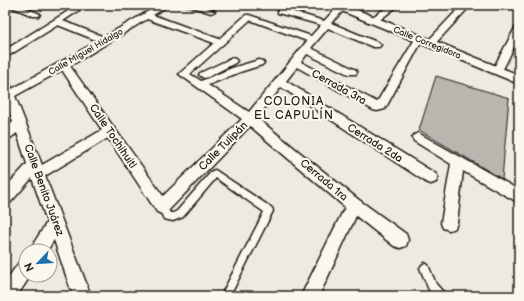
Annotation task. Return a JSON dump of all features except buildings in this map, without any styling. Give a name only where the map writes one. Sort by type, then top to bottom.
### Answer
[{"type":"street","points":[[11,5],[36,14]]},
{"type":"street","points":[[5,54],[83,5]]},
{"type":"street","name":"Calle Miguel Hidalgo","points":[[6,92],[64,65],[165,5]]},
{"type":"street","points":[[191,5],[211,11]]},
{"type":"street","points":[[374,20],[395,5]]},
{"type":"street","name":"Calle Corregidora","points":[[339,6],[519,80]]},
{"type":"street","name":"Calle Tulipán","points":[[162,207],[250,119],[339,6]]},
{"type":"street","points":[[430,44],[466,7]]},
{"type":"street","points":[[281,11],[326,24],[376,45]]},
{"type":"street","points":[[147,16],[220,42]]},
{"type":"street","points":[[192,79],[220,42],[249,17],[309,45],[352,72]]},
{"type":"street","points":[[56,21],[105,40]]},
{"type":"street","points":[[497,71],[519,28]]},
{"type":"street","name":"Cerrada 3ra","points":[[294,62],[377,107],[381,106],[419,39]]},
{"type":"street","points":[[192,79],[232,61]]},
{"type":"street","points":[[192,79],[236,70],[260,63]]},
{"type":"street","name":"Calle Tochihuitl","points":[[64,65],[162,207]]},
{"type":"street","name":"Cerrada 1ra","points":[[192,79],[250,119],[354,205],[400,240]]},
{"type":"street","name":"Cerrada 2da","points":[[280,82],[431,178]]},
{"type":"street","name":"Calle Benito Juárez","points":[[6,92],[20,123],[82,296]]},
{"type":"street","points":[[5,136],[20,123]]},
{"type":"street","points":[[5,198],[37,169],[110,131]]},
{"type":"street","points":[[418,138],[519,197]]},
{"type":"street","points":[[449,222],[458,162]]},
{"type":"street","points":[[310,296],[354,205]]},
{"type":"street","points":[[42,243],[56,223]]},
{"type":"street","points":[[6,296],[18,279]]},
{"type":"lane","points":[[162,207],[167,216],[173,217],[180,214],[215,173],[269,211],[228,291]]},
{"type":"lane","points":[[425,268],[432,287],[441,296]]},
{"type":"district","name":"COLONIA EL CAPULÍN","points":[[294,108]]}]
